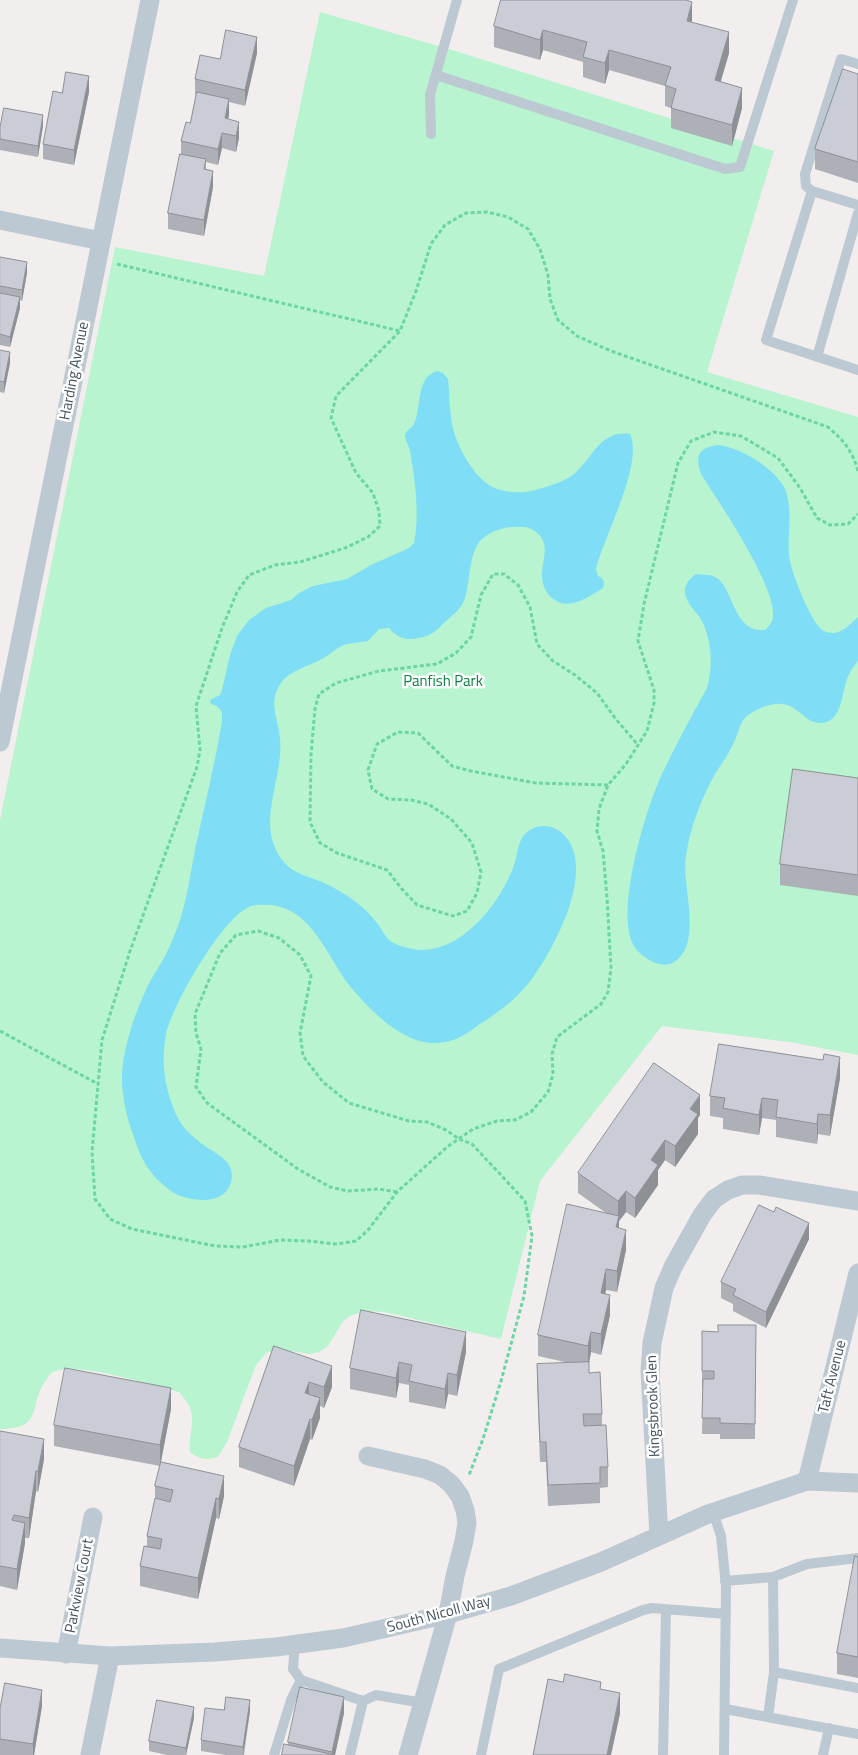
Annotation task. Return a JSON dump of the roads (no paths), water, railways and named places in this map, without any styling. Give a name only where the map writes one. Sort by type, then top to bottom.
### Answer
[{"type":"street","name":"Harding Avenue","points":[[0,742],[7,672],[96,266],[150,0]]},
{"type":"street","points":[[0,220],[101,242]]},
{"type":"street","name":"Kingsbrook Glen","points":[[659,1536],[650,1370],[652,1342],[664,1288],[673,1267],[702,1216],[714,1199],[728,1190],[742,1185],[759,1185],[858,1201]]},
{"type":"street","name":"Taft Avenue","points":[[807,1481],[856,1294],[858,1273]]},
{"type":"street","points":[[368,1456],[425,1469],[440,1475],[451,1484],[460,1496],[467,1524],[448,1614],[408,1755]]},
{"type":"street","name":"South Nicoll Way","points":[[0,1648],[110,1656],[215,1652],[295,1644],[387,1629],[448,1614],[546,1584],[714,1512],[807,1481],[858,1482]]},
{"type":"street","name":"Parkview Court","points":[[66,1654],[93,1517]]},
{"type":"street","points":[[90,1755],[110,1656]]},
{"type":"lane","points":[[431,134],[430,95],[457,0]]},
{"type":"lane","points":[[436,75],[725,169],[740,167],[793,0]]},
{"type":"lane","points":[[858,64],[840,59],[805,174],[806,186],[812,191],[858,205]]},
{"type":"lane","points":[[812,191],[766,340],[858,370]]},
{"type":"lane","points":[[817,357],[858,213]]},
{"type":"lane","points":[[714,1512],[721,1536],[725,1580],[724,1755]]},
{"type":"lane","points":[[725,1580],[773,1578],[808,1564],[858,1558]]},
{"type":"lane","points":[[768,1717],[774,1672],[773,1578]]},
{"type":"lane","points":[[481,1755],[499,1669],[643,1610],[652,1608],[726,1614]]},
{"type":"lane","points":[[663,1755],[666,1610]]},
{"type":"lane","points":[[295,1644],[294,1669],[301,1680],[363,1702],[376,1695],[423,1703]]},
{"type":"lane","points":[[774,1672],[858,1688]]},
{"type":"lane","points":[[274,1755],[291,1700],[301,1680]]},
{"type":"lane","points":[[350,1755],[363,1702]]},
{"type":"lane","points":[[725,1709],[858,1734]]},
{"type":"lane","points":[[823,1755],[828,1728]]},
{"type":"water","points":[[437,371],[443,373],[448,379],[452,426],[460,448],[476,473],[497,489],[508,492],[526,492],[567,479],[581,468],[598,446],[611,436],[630,434],[633,447],[628,481],[596,569],[598,576],[604,580],[603,588],[578,602],[565,604],[558,602],[548,594],[543,584],[542,572],[545,548],[541,537],[526,527],[503,528],[486,536],[475,549],[463,603],[433,633],[410,639],[402,638],[389,628],[379,629],[368,641],[343,645],[320,660],[291,674],[281,682],[274,701],[280,739],[280,754],[270,817],[271,832],[275,847],[287,866],[298,873],[342,892],[372,917],[389,940],[406,948],[426,950],[443,946],[459,938],[474,926],[498,897],[507,881],[522,838],[528,831],[537,827],[547,826],[557,829],[572,846],[576,864],[575,883],[570,904],[553,945],[534,976],[516,997],[495,1014],[463,1035],[440,1043],[415,1040],[388,1024],[374,1012],[349,985],[326,948],[308,925],[298,916],[286,909],[272,905],[253,905],[240,913],[213,943],[200,963],[178,1004],[166,1035],[164,1071],[167,1089],[175,1111],[182,1125],[190,1134],[226,1162],[232,1176],[230,1186],[225,1193],[218,1197],[209,1200],[191,1199],[171,1191],[153,1175],[142,1159],[126,1109],[122,1072],[123,1061],[136,1013],[147,987],[172,942],[186,899],[222,722],[222,712],[217,706],[211,704],[210,700],[220,695],[237,636],[249,620],[266,608],[291,600],[299,593],[313,586],[347,579],[371,565],[409,548],[414,543],[417,521],[416,497],[410,451],[405,435],[414,424],[425,380]]},
{"type":"water","points":[[717,445],[746,454],[765,466],[780,481],[788,498],[790,561],[803,597],[817,625],[826,632],[837,633],[858,617],[858,660],[846,681],[837,712],[827,722],[819,723],[812,721],[784,704],[771,704],[748,715],[743,720],[731,749],[705,793],[690,835],[685,868],[690,928],[688,942],[683,953],[674,962],[663,965],[648,959],[639,953],[634,946],[628,926],[628,906],[635,859],[655,792],[672,754],[707,688],[709,680],[711,656],[708,639],[701,620],[687,601],[686,587],[696,574],[713,576],[721,582],[740,617],[746,624],[754,629],[765,630],[773,618],[772,604],[757,566],[701,474],[698,462],[700,454],[702,451]]},
{"type":"park label","name":"Panfish Park","points":[[443,682]]}]
